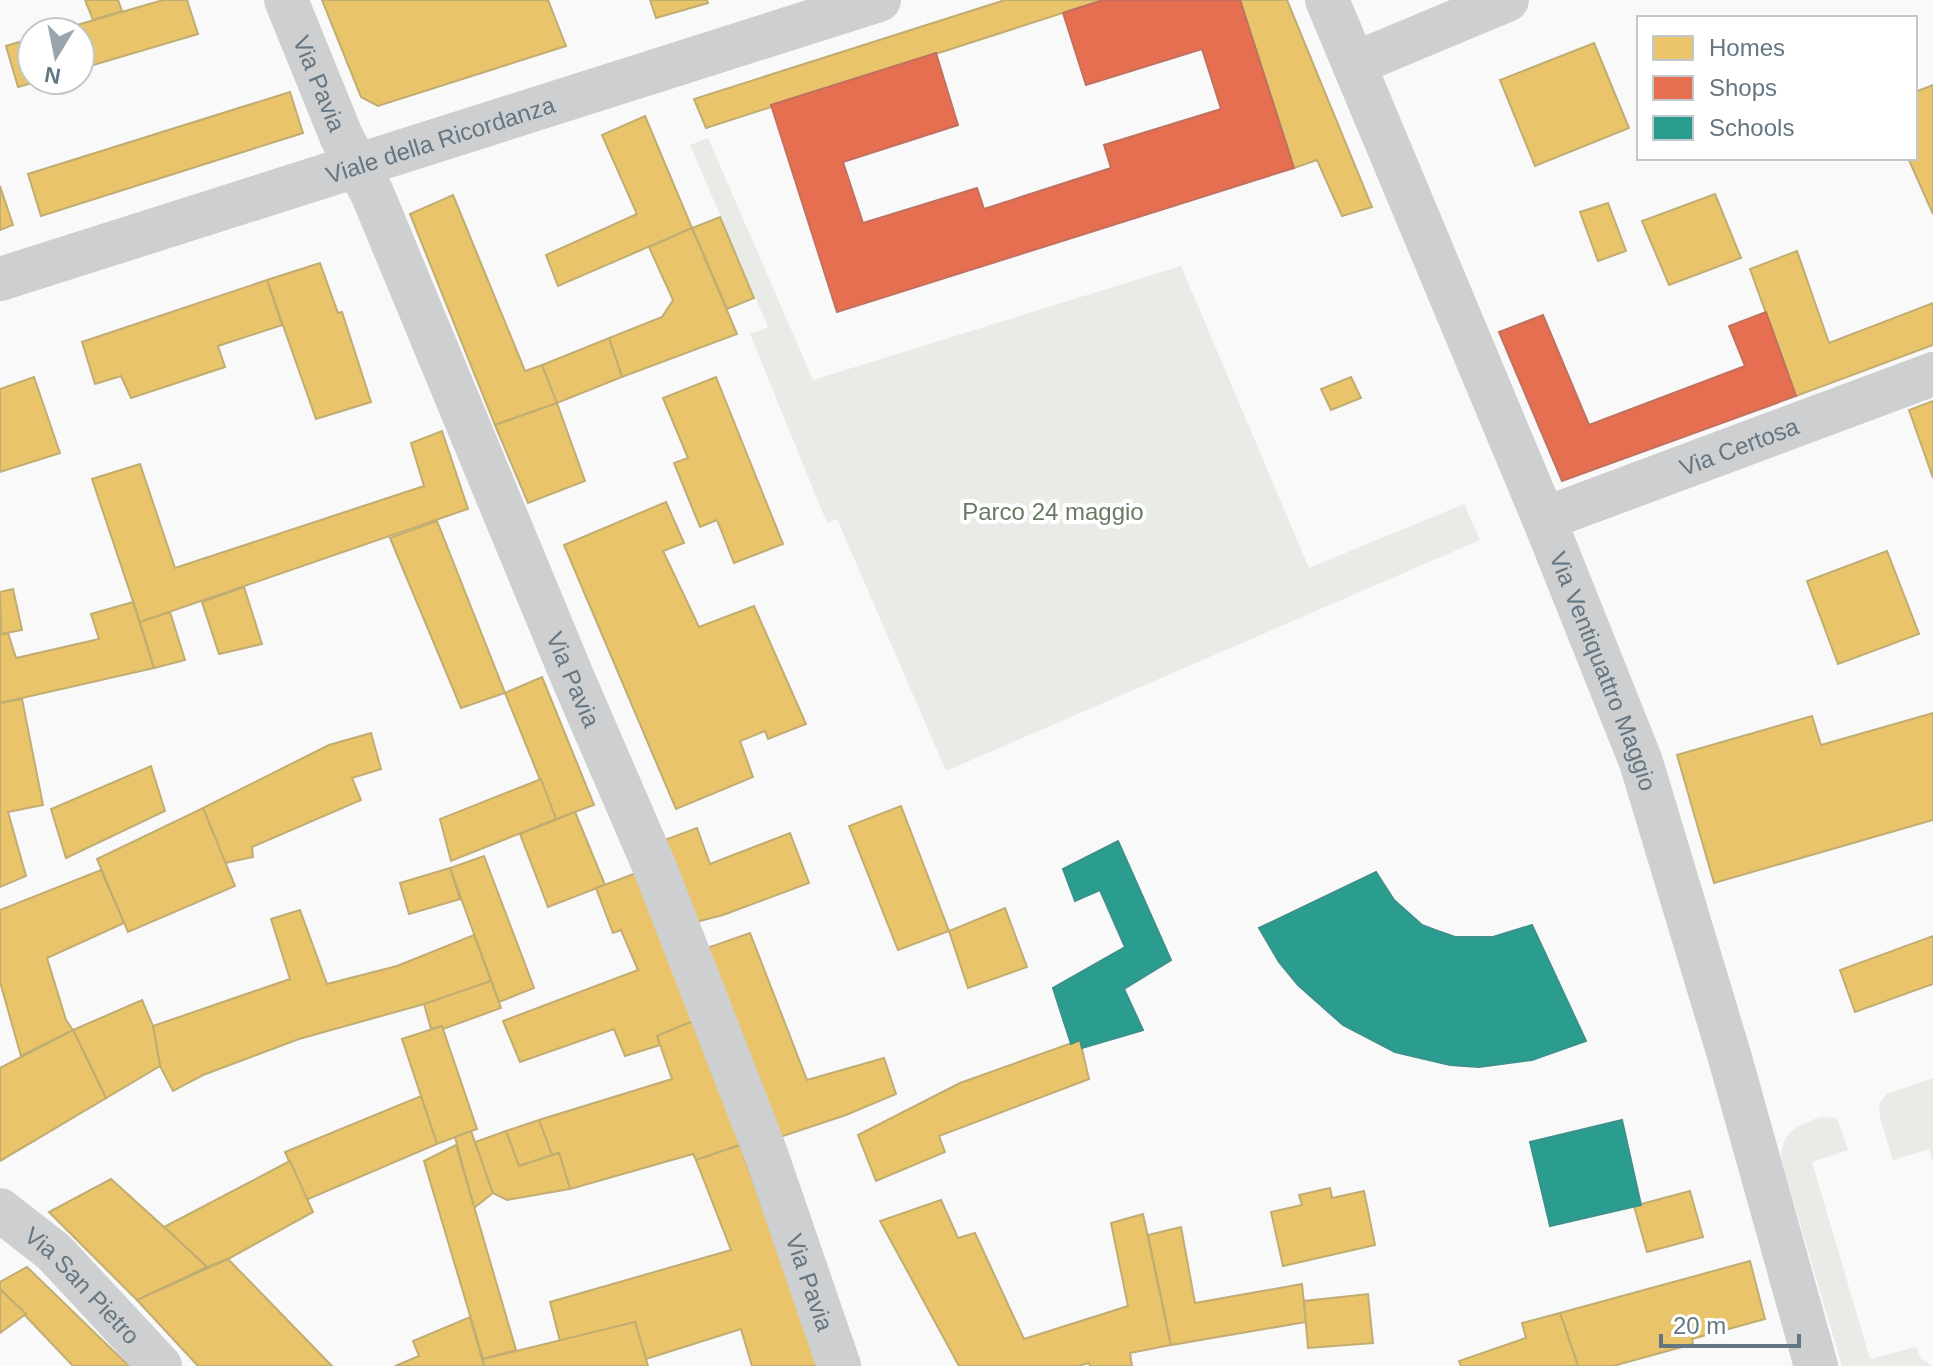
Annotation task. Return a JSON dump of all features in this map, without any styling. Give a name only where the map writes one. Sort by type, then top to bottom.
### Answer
[{"type":"street","name":"Via Pavia","points":[[286,0],[342,138],[380,213],[655,868],[766,1154],[839,1366]]},
{"type":"street","name":"Viale della Ricordanza","points":[[0,279],[879,0]]},
{"type":"street","name":"Via Ventiquattro Maggio","points":[[1327,0],[1544,519],[1641,762],[1730,1058],[1816,1366]]},
{"type":"street","points":[[1354,64],[1507,0]]},
{"type":"street","name":"Via Certosa","points":[[1544,519],[1933,374]]},
{"type":"street","name":"Via San Pietro","points":[[0,1210],[54,1252],[160,1366]]},
{"type":"green space","name":"Parco 24 maggio","points":[[708,138],[813,380],[1181,266],[1309,568],[1464,504],[1480,540],[946,771],[837,519],[827,523],[750,334],[768,327],[690,145]]},
{"type":"green space","points":[[1933,1078],[1933,1164],[1929,1149],[1893,1160],[1880,1118],[1879,1104],[1887,1094]]},
{"type":"green space","points":[[1821,1117],[1837,1118],[1848,1150],[1812,1162],[1870,1359],[1916,1347],[1921,1359],[1933,1366],[1842,1366],[1781,1159],[1784,1142],[1793,1130]]},
{"type":"building: Homes","points":[[85,0],[118,0],[122,11],[96,19],[96,16],[91,16]]},
{"type":"building: Homes","points":[[163,0],[187,0],[198,34],[96,64],[96,19]]},
{"type":"building: Homes","points":[[322,0],[548,0],[566,46],[378,106],[361,97]]},
{"type":"building: Homes","points":[[650,0],[707,0],[708,3],[656,18]]},
{"type":"building: Homes","points":[[1005,0],[1103,0],[706,128],[694,99]]},
{"type":"building: Homes","points":[[1240,0],[1287,0],[1372,207],[1342,216],[1317,160],[1294,168]]},
{"type":"building: Homes","points":[[16,43],[16,80],[6,46]]},
{"type":"building: Homes","points":[[1594,43],[1629,128],[1535,166],[1500,80]]},
{"type":"building: Homes","points":[[1933,85],[1933,214],[1909,160],[1917,160],[1917,91]]},
{"type":"building: Homes","points":[[290,92],[303,133],[41,216],[28,174]]},
{"type":"building: Homes","points":[[645,116],[692,228],[558,286],[546,255],[637,214],[602,135]]},
{"type":"building: Homes","points":[[0,186],[13,225],[0,230]]},
{"type":"building: Homes","points":[[1715,194],[1741,258],[1669,285],[1642,221]]},
{"type":"building: Homes","points":[[453,195],[525,371],[542,365],[557,403],[495,425],[410,214]]},
{"type":"building: Homes","points":[[1608,203],[1626,251],[1598,261],[1580,212]]},
{"type":"building: Homes","points":[[720,217],[754,298],[727,309],[692,228]]},
{"type":"building: Homes","points":[[692,228],[737,334],[622,377],[609,338],[662,317],[673,300],[649,247]]},
{"type":"building: Homes","points":[[1797,251],[1829,343],[1933,303],[1933,345],[1796,396],[1750,269]]},
{"type":"building: Homes","points":[[320,263],[338,313],[342,312],[371,402],[316,419],[267,280]]},
{"type":"building: Homes","points":[[267,280],[282,325],[218,346],[225,367],[131,398],[121,376],[95,384],[82,342]]},
{"type":"building: Homes","points":[[609,338],[622,377],[557,403],[542,365]]},
{"type":"building: Homes","points":[[34,377],[60,453],[0,472],[0,389]]},
{"type":"building: Homes","points":[[716,377],[783,544],[734,563],[717,520],[700,527],[674,463],[688,458],[663,398]]},
{"type":"building: Homes","points":[[1351,377],[1361,398],[1331,410],[1321,389]]},
{"type":"building: Homes","points":[[1933,401],[1933,478],[1909,410]]},
{"type":"building: Homes","points":[[557,403],[585,481],[528,503],[495,425]]},
{"type":"building: Homes","points":[[442,431],[468,509],[140,622],[92,479],[140,464],[175,568],[424,486],[411,443]]},
{"type":"building: Homes","points":[[666,502],[684,543],[663,551],[699,627],[754,606],[806,724],[768,739],[765,731],[740,741],[753,777],[676,809],[564,545]]},
{"type":"building: Homes","points":[[437,521],[505,693],[461,708],[390,538]]},
{"type":"building: Homes","points":[[1887,551],[1919,634],[1838,664],[1807,581]]},
{"type":"building: Homes","points":[[244,587],[262,644],[219,654],[202,602]]},
{"type":"building: Homes","points":[[13,589],[22,630],[1,634],[0,592]]},
{"type":"building: Homes","points":[[133,602],[154,668],[0,703],[0,635],[8,633],[16,658],[99,639],[91,614]]},
{"type":"building: Homes","points":[[170,612],[185,660],[154,668],[140,622]]},
{"type":"building: Homes","points":[[542,677],[594,805],[556,819],[505,693]]},
{"type":"building: Homes","points":[[22,699],[43,805],[8,812],[26,876],[0,887],[0,703]]},
{"type":"building: Homes","points":[[1933,713],[1933,820],[1714,883],[1677,755],[1812,716],[1821,745]]},
{"type":"building: Homes","points":[[371,733],[381,769],[352,778],[361,800],[252,847],[253,857],[225,863],[203,808],[329,745]]},
{"type":"building: Homes","points":[[151,766],[165,811],[66,858],[51,809]]},
{"type":"building: Homes","points":[[541,779],[556,819],[451,861],[440,819]]},
{"type":"building: Homes","points":[[901,806],[949,931],[898,950],[849,826]]},
{"type":"building: Homes","points":[[203,808],[235,886],[128,932],[97,859]]},
{"type":"building: Homes","points":[[575,812],[605,885],[548,907],[520,834]]},
{"type":"building: Homes","points":[[697,828],[710,864],[790,833],[809,883],[723,915],[688,924],[659,842]]},
{"type":"building: Homes","points":[[484,856],[534,988],[499,1002],[450,868]]},
{"type":"building: Homes","points":[[450,868],[460,899],[409,914],[400,883]]},
{"type":"building: Homes","points":[[101,870],[124,923],[47,958],[66,1020],[73,1030],[21,1056],[0,982],[0,910]]},
{"type":"building: Homes","points":[[636,873],[693,1021],[657,1036],[660,1045],[625,1056],[614,1029],[520,1062],[503,1021],[638,970],[621,930],[613,933],[596,888]]},
{"type":"building: Homes","points":[[1005,908],[1027,967],[968,988],[949,931]]},
{"type":"building: Homes","points":[[300,910],[327,984],[397,966],[474,935],[491,981],[435,1001],[299,1039],[203,1075],[173,1091],[160,1066],[153,1026],[290,979],[271,919]]},
{"type":"building: Homes","points":[[750,933],[807,1080],[884,1058],[896,1094],[777,1138],[707,948]]},
{"type":"building: Homes","points":[[1933,936],[1933,984],[1855,1012],[1840,970]]},
{"type":"building: Homes","points":[[491,981],[501,1008],[443,1029],[442,1026],[431,1029],[424,1004]]},
{"type":"building: Homes","points":[[142,1000],[153,1026],[160,1066],[106,1098],[73,1030]]},
{"type":"building: Homes","points":[[693,1021],[740,1145],[696,1160],[693,1154],[570,1189],[559,1153],[552,1155],[539,1120],[672,1079],[657,1036]]},
{"type":"building: Homes","points":[[442,1026],[477,1129],[437,1144],[402,1039]]},
{"type":"building: Homes","points":[[73,1030],[106,1098],[0,1161],[0,1068]]},
{"type":"building: Homes","points":[[1080,1040],[1089,1079],[939,1136],[945,1152],[876,1181],[858,1135],[960,1083]]},
{"type":"building: Homes","points":[[421,1096],[437,1144],[306,1200],[285,1152]]},
{"type":"building: Homes","points":[[539,1120],[552,1155],[519,1166],[506,1131]]},
{"type":"building: Homes","points":[[471,1131],[493,1193],[474,1208],[455,1137]]},
{"type":"building: Homes","points":[[506,1131],[519,1166],[559,1153],[570,1189],[507,1200],[493,1193],[475,1142]]},
{"type":"building: Homes","points":[[456,1145],[516,1350],[483,1359],[424,1161]]},
{"type":"building: Homes","points":[[740,1145],[819,1366],[752,1366],[741,1329],[646,1359],[635,1322],[560,1341],[550,1302],[731,1250],[696,1160]]},
{"type":"building: Homes","points":[[290,1161],[313,1212],[228,1259],[207,1267],[164,1227]]},
{"type":"building: Homes","points":[[111,1179],[207,1267],[137,1300],[49,1212]]},
{"type":"building: Homes","points":[[1330,1188],[1332,1198],[1364,1191],[1375,1245],[1283,1266],[1271,1212],[1302,1205],[1299,1195]]},
{"type":"building: Homes","points":[[1690,1191],[1703,1237],[1647,1252],[1634,1206]]},
{"type":"building: Homes","points":[[941,1200],[958,1238],[975,1233],[1024,1339],[1128,1306],[1111,1223],[1143,1214],[1171,1345],[1130,1353],[1132,1366],[1090,1366],[1089,1363],[1078,1366],[959,1366],[880,1221]]},
{"type":"building: Homes","points":[[1181,1227],[1195,1303],[1302,1284],[1306,1322],[1171,1345],[1148,1235]]},
{"type":"building: Homes","points":[[228,1259],[332,1366],[198,1366],[137,1300]]},
{"type":"building: Homes","points":[[1750,1261],[1765,1319],[1692,1339],[1693,1344],[1613,1366],[1578,1366],[1560,1313]]},
{"type":"building: Homes","points":[[27,1267],[129,1366],[73,1366],[0,1289],[0,1282]]},
{"type":"building: Homes","points":[[0,1289],[26,1314],[0,1333]]},
{"type":"building: Homes","points":[[1368,1294],[1373,1343],[1308,1348],[1304,1301]]},
{"type":"building: Homes","points":[[1560,1313],[1578,1366],[1461,1366],[1459,1361],[1526,1338],[1522,1323]]},
{"type":"building: Homes","points":[[470,1317],[484,1366],[395,1366],[419,1356],[413,1341]]},
{"type":"building: Homes","points":[[635,1322],[648,1366],[484,1366],[483,1359]]},
{"type":"building: Shops","points":[[1103,0],[1240,0],[1294,168],[837,312],[771,105],[936,53],[958,125],[843,162],[863,223],[977,188],[984,209],[1111,168],[1104,145],[1221,109],[1202,49],[1086,85],[1063,13]]},
{"type":"building: Shops","points":[[1766,312],[1796,396],[1562,481],[1499,332],[1543,315],[1589,425],[1745,366],[1729,326]]},
{"type":"building: Schools","points":[[1118,841],[1171,960],[1124,989],[1143,1030],[1082,1048],[1080,1040],[1071,1044],[1053,988],[1125,947],[1100,890],[1075,901],[1063,869]]},
{"type":"building: Schools","points":[[1376,872],[1394,900],[1422,925],[1455,937],[1493,937],[1532,925],[1586,1041],[1532,1060],[1479,1067],[1450,1065],[1395,1052],[1343,1025],[1298,985],[1279,962],[1259,928]]},
{"type":"building: Schools","points":[[1622,1120],[1641,1205],[1550,1226],[1530,1142]]}]
